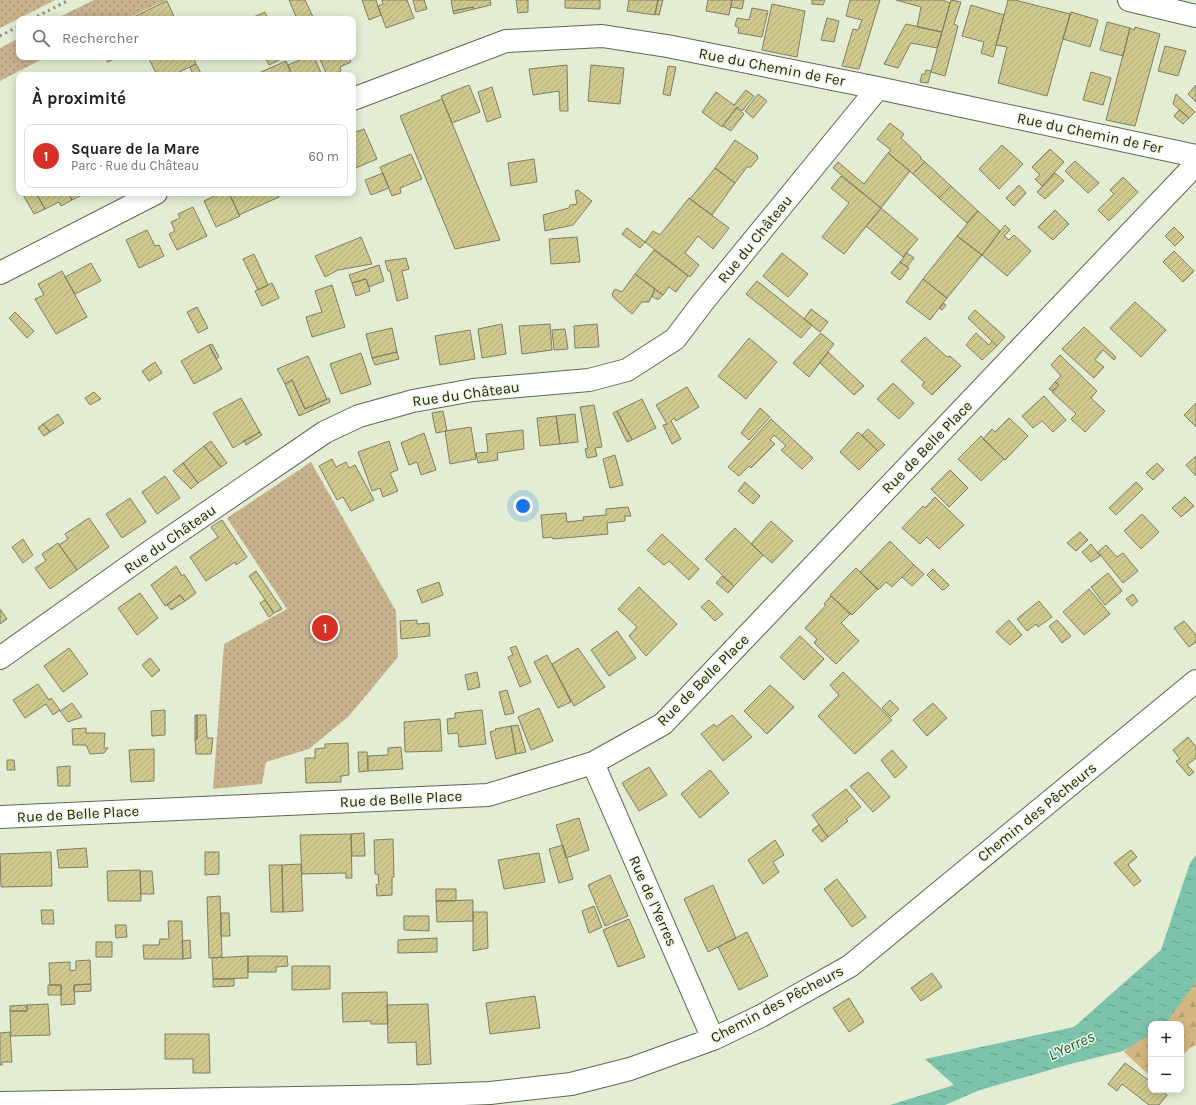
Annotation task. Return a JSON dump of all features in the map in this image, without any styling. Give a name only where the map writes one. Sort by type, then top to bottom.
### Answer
[{"type":"main road","points":[[1129,0],[1196,16]]},
{"type":"main road","name":"Rue du Chemin de Fer","points":[[356,98],[506,41],[602,36],[667,46],[878,88],[1196,156]]},
{"type":"main road","name":"Rue du Château","points":[[0,658],[148,553],[319,436],[346,422],[359,416],[413,401],[473,390],[589,380],[627,370],[663,347],[675,339],[708,296],[878,88]]},
{"type":"main road","name":"Rue de Belle Place","points":[[0,817],[488,795],[593,764],[663,724],[1196,164]]},
{"type":"main road","points":[[0,273],[150,196]]},
{"type":"main road","name":"Chemin des Pêcheurs","points":[[0,1104],[490,1093],[571,1084],[630,1069],[713,1039],[761,1016],[850,966],[1196,681]]},
{"type":"main road","name":"Rue de l'Yerres","points":[[593,764],[713,1039]]},
{"type":"shaded area","points":[[0,0],[55,0],[24,16],[16,16],[16,20],[0,28]]},
{"type":"shaded area","points":[[94,0],[167,0],[132,16],[61,16]]},
{"type":"shaded area","points":[[16,40],[16,60],[40,60],[0,81],[0,48]]},
{"type":"shaded area","points":[[311,462],[396,611],[398,657],[349,716],[309,749],[266,762],[262,784],[213,789],[224,644],[287,609],[227,518]]},
{"type":"green space","points":[[1196,974],[1196,1045],[1191,1047],[1184,1054],[1184,1021],[1162,1021]]},
{"type":"green space","points":[[1148,1033],[1148,1074],[1124,1052],[1131,1044]]},
{"type":"water","name":"L'Yerres","points":[[1196,855],[1196,982],[1167,1021],[1148,1021],[1148,1036],[1123,1051],[1074,1063],[980,1090],[945,1105],[890,1105],[954,1085],[925,1059],[1074,1027],[1161,950],[1190,863]]},
{"type":"building","points":[[289,0],[305,0],[313,16],[296,16]]},
{"type":"building","points":[[362,0],[376,0],[381,15],[369,20]]},
{"type":"building","points":[[382,0],[407,0],[414,18],[386,28],[378,6],[383,4]]},
{"type":"building","points":[[413,0],[424,0],[427,9],[416,12]]},
{"type":"building","points":[[451,0],[490,0],[491,5],[474,9],[473,7],[453,11]]},
{"type":"building","points":[[516,0],[528,0],[528,12],[518,13]]},
{"type":"building","points":[[565,0],[600,0],[600,9],[565,8]]},
{"type":"building","points":[[629,0],[658,0],[655,15],[627,11]]},
{"type":"building","points":[[658,0],[663,0],[659,15],[655,14]]},
{"type":"building","points":[[708,0],[732,0],[729,15],[706,11]]},
{"type":"building","points":[[732,0],[744,0],[742,9],[731,7]]},
{"type":"building","points":[[812,0],[825,0],[823,5],[812,4]]},
{"type":"building","points":[[850,0],[880,0],[859,69],[842,66],[853,29],[858,30],[862,20],[846,16]]},
{"type":"building","points":[[896,0],[943,0],[950,3],[942,32],[917,27],[921,7]]},
{"type":"building","points":[[951,0],[961,2],[954,24],[958,26],[945,76],[931,71]]},
{"type":"building","points":[[1008,0],[1015,0],[1070,14],[1047,96],[998,83],[1007,47],[996,45]]},
{"type":"building","points":[[167,1],[174,16],[135,16]]},
{"type":"building","points":[[772,4],[805,11],[797,57],[762,50]]},
{"type":"building","points":[[971,5],[1004,15],[993,57],[981,53],[984,42],[962,36]]},
{"type":"building","points":[[473,7],[474,9],[454,14],[453,11]]},
{"type":"building","points":[[752,8],[768,11],[762,37],[738,33],[739,28],[735,26],[737,18],[749,20]]},
{"type":"building","points":[[265,12],[267,16],[256,16]]},
{"type":"building","points":[[1071,12],[1098,20],[1090,47],[1063,39]]},
{"type":"building","points":[[827,18],[839,21],[834,42],[821,40]]},
{"type":"building","points":[[1107,22],[1130,28],[1123,56],[1100,50]]},
{"type":"building","points":[[906,24],[942,32],[937,48],[911,43],[898,68],[884,64]]},
{"type":"building","points":[[1135,27],[1160,34],[1135,126],[1106,120],[1130,28],[1134,30]]},
{"type":"building","points":[[1165,46],[1186,51],[1178,76],[1158,71]]},
{"type":"building","points":[[150,60],[194,60],[196,64],[179,72],[156,72]]},
{"type":"building","points":[[266,60],[279,60],[269,65]]},
{"type":"building","points":[[300,60],[315,60],[321,72],[291,72],[288,65]]},
{"type":"building","points":[[320,60],[350,60],[351,62],[340,67],[341,71],[339,72],[326,72]]},
{"type":"building","points":[[286,61],[291,72],[261,72]]},
{"type":"building","points":[[196,64],[200,72],[192,72],[190,67]]},
{"type":"building","points":[[567,65],[568,111],[560,111],[559,91],[533,95],[529,69]]},
{"type":"building","points":[[591,65],[624,68],[620,104],[588,101]]},
{"type":"building","points":[[668,66],[676,67],[670,96],[663,94]]},
{"type":"building","points":[[926,70],[931,71],[928,83],[920,82],[922,74],[925,74]]},
{"type":"building","points":[[1091,72],[1111,78],[1103,105],[1083,100]]},
{"type":"building","points":[[469,85],[480,112],[452,123],[441,96]]},
{"type":"building","points":[[1196,85],[1196,102],[1188,94]]},
{"type":"building","points":[[492,87],[501,117],[487,122],[478,92]]},
{"type":"building","points":[[746,90],[754,96],[742,111],[737,107],[722,127],[702,112],[716,92],[734,105]]},
{"type":"building","points":[[758,94],[767,101],[753,118],[745,111]]},
{"type":"building","points":[[1176,94],[1195,112],[1189,118],[1173,104]]},
{"type":"building","points":[[442,99],[500,240],[455,249],[400,116]]},
{"type":"building","points":[[736,108],[744,114],[731,131],[723,126]]},
{"type":"building","points":[[1179,110],[1189,118],[1183,124],[1174,116]]},
{"type":"building","points":[[890,123],[904,134],[901,138],[925,162],[913,174],[888,153],[891,150],[877,139]]},
{"type":"building","points":[[364,129],[377,159],[356,168],[356,132]]},
{"type":"building","points":[[735,140],[757,155],[758,158],[751,167],[747,167],[735,183],[715,168]]},
{"type":"building","points":[[1002,145],[1023,164],[999,189],[979,169]]},
{"type":"building","points":[[1050,149],[1064,162],[1042,186],[1035,179],[1040,175],[1032,167]]},
{"type":"building","points":[[888,153],[910,171],[881,208],[833,168],[838,162],[864,184]]},
{"type":"building","points":[[411,154],[422,179],[400,188],[401,193],[392,196],[380,167]]},
{"type":"building","points":[[534,159],[537,182],[511,186],[508,163]]},
{"type":"building","points":[[1075,161],[1099,183],[1088,193],[1065,171]]},
{"type":"building","points":[[925,162],[951,186],[939,198],[913,174]]},
{"type":"building","points":[[715,168],[735,183],[712,215],[690,199]]},
{"type":"building","points":[[383,173],[389,188],[371,195],[365,180]]},
{"type":"building","points":[[1055,173],[1064,181],[1045,199],[1037,192]]},
{"type":"building","points":[[841,176],[881,208],[844,254],[822,237],[849,203],[831,188]]},
{"type":"building","points":[[1123,177],[1138,192],[1109,221],[1098,210],[1114,194],[1110,190]]},
{"type":"building","points":[[1019,185],[1026,193],[1014,206],[1006,198]]},
{"type":"building","points":[[951,186],[978,211],[967,223],[939,198]]},
{"type":"building","points":[[578,190],[592,201],[573,225],[545,231],[543,215],[569,208],[570,205],[577,204],[575,191]]},
{"type":"building","points":[[24,196],[38,196],[45,209],[34,214]]},
{"type":"building","points":[[38,196],[70,196],[72,200],[61,206],[59,202],[45,209]]},
{"type":"building","points":[[70,196],[80,196],[72,200]]},
{"type":"building","points":[[215,196],[230,196],[240,216],[216,227],[204,201]]},
{"type":"building","points":[[230,196],[279,196],[279,197],[239,215]]},
{"type":"building","points":[[689,198],[729,228],[713,249],[698,236],[685,253],[699,265],[690,277],[645,242],[653,231],[660,235]]},
{"type":"building","points":[[193,207],[207,236],[177,250],[169,234],[175,231],[171,222],[180,218],[178,214]]},
{"type":"building","points":[[881,208],[918,239],[903,257],[866,226]]},
{"type":"building","points":[[1055,210],[1069,224],[1053,240],[1038,227]]},
{"type":"building","points":[[978,211],[1000,231],[982,255],[957,236]]},
{"type":"building","points":[[1005,225],[1010,230],[1004,236],[1009,240],[1014,235],[1031,251],[1007,276],[982,255]]},
{"type":"building","points":[[1174,227],[1184,237],[1175,246],[1165,236]]},
{"type":"building","points":[[627,228],[645,242],[640,248],[622,234]]},
{"type":"building","points":[[147,230],[155,246],[159,245],[164,256],[139,268],[126,240]]},
{"type":"building","points":[[957,236],[982,255],[947,298],[923,279]]},
{"type":"building","points":[[361,237],[372,264],[338,270],[325,277],[315,256]]},
{"type":"building","points":[[577,237],[580,262],[551,264],[549,239]]},
{"type":"building","points":[[654,250],[688,276],[676,292],[669,287],[663,295],[635,274]]},
{"type":"building","points":[[1174,251],[1194,271],[1183,282],[1163,262]]},
{"type":"building","points":[[782,253],[808,274],[788,297],[763,276]]},
{"type":"building","points":[[907,253],[914,258],[907,267],[900,262]]},
{"type":"building","points":[[254,254],[268,285],[258,290],[243,259]]},
{"type":"building","points":[[406,258],[409,269],[402,271],[408,298],[397,301],[390,271],[388,271],[385,261]]},
{"type":"building","points":[[900,262],[909,268],[900,280],[891,273]]},
{"type":"building","points":[[91,263],[101,281],[75,294],[65,277]]},
{"type":"building","points":[[379,265],[384,281],[369,287],[366,279],[352,283],[349,275]]},
{"type":"building","points":[[62,271],[87,317],[56,334],[35,299],[44,295],[38,284]]},
{"type":"building","points":[[635,274],[655,289],[649,302],[642,302],[632,314],[613,297],[612,294],[615,289],[622,292]]},
{"type":"building","points":[[366,279],[370,291],[356,296],[352,283]]},
{"type":"building","points":[[923,279],[947,298],[930,320],[906,302]]},
{"type":"building","points":[[757,281],[812,325],[801,338],[746,294]]},
{"type":"building","points":[[272,283],[279,298],[262,306],[255,291]]},
{"type":"building","points":[[332,285],[345,327],[312,337],[306,317],[322,312],[315,291]]},
{"type":"building","points":[[655,289],[663,295],[659,299],[652,296]]},
{"type":"building","points":[[1135,302],[1166,330],[1141,357],[1110,328]]},
{"type":"building","points":[[943,303],[946,305],[942,310],[939,308]]},
{"type":"building","points":[[197,307],[208,328],[198,333],[187,312]]},
{"type":"building","points":[[811,309],[828,322],[820,332],[804,319]]},
{"type":"building","points":[[975,310],[1005,337],[997,346],[968,318]]},
{"type":"building","points":[[15,312],[34,331],[27,338],[9,318]]},
{"type":"building","points":[[502,324],[506,354],[482,358],[478,329]]},
{"type":"building","points":[[550,324],[552,350],[522,354],[519,326]]},
{"type":"building","points":[[597,324],[599,347],[575,348],[574,326]]},
{"type":"building","points":[[1084,327],[1116,357],[1114,360],[1103,350],[1095,360],[1104,367],[1094,378],[1062,349]]},
{"type":"building","points":[[392,328],[397,352],[372,358],[366,334]]},
{"type":"building","points":[[565,329],[568,349],[554,350],[552,330]]},
{"type":"building","points":[[470,330],[475,359],[440,365],[435,336]]},
{"type":"building","points":[[821,333],[834,344],[809,377],[793,363]]},
{"type":"building","points":[[976,333],[989,345],[992,341],[997,346],[982,360],[966,345]]},
{"type":"building","points":[[925,337],[947,357],[950,356],[961,366],[932,395],[922,386],[924,382],[901,361]]},
{"type":"building","points":[[749,338],[777,362],[746,399],[718,376]]},
{"type":"building","points":[[212,344],[219,357],[216,359],[209,345]]},
{"type":"building","points":[[209,345],[222,369],[194,384],[181,361]]},
{"type":"building","points":[[397,352],[399,359],[375,365],[372,358]]},
{"type":"building","points":[[828,352],[864,386],[854,395],[820,363]]},
{"type":"building","points":[[361,353],[371,384],[341,394],[330,364]]},
{"type":"building","points":[[1060,355],[1097,391],[1091,398],[1105,411],[1085,432],[1071,419],[1076,414],[1052,392],[1059,385],[1055,382],[1061,376],[1051,365]]},
{"type":"building","points":[[308,356],[327,399],[305,409],[292,380],[285,384],[277,369]]},
{"type":"building","points":[[155,362],[162,373],[149,381],[142,371]]},
{"type":"building","points":[[292,380],[305,409],[329,398],[330,402],[299,416],[285,384]]},
{"type":"building","points":[[1055,382],[1059,385],[1052,391],[1049,389]]},
{"type":"building","points":[[893,383],[914,403],[899,419],[877,399]]},
{"type":"building","points":[[687,387],[699,407],[676,421],[674,418],[671,421],[681,439],[672,444],[663,425],[667,424],[656,405]]},
{"type":"building","points":[[94,392],[101,399],[90,405],[85,398]]},
{"type":"building","points":[[1044,396],[1066,420],[1053,432],[1042,421],[1033,428],[1022,416]]},
{"type":"building","points":[[241,398],[260,432],[233,448],[213,413]]},
{"type":"building","points":[[642,399],[656,428],[632,440],[617,411]]},
{"type":"building","points":[[1196,403],[1196,427],[1184,415]]},
{"type":"building","points":[[594,405],[602,447],[595,448],[597,456],[587,458],[585,449],[588,448],[580,407]]},
{"type":"building","points":[[760,408],[770,417],[749,440],[741,433]]},
{"type":"building","points":[[443,411],[447,431],[436,433],[432,413]]},
{"type":"building","points":[[617,411],[632,440],[627,442],[613,413]]},
{"type":"building","points":[[58,414],[64,423],[50,432],[43,424]]},
{"type":"building","points":[[575,414],[578,442],[560,444],[556,416]]},
{"type":"building","points":[[556,416],[560,444],[540,446],[537,418]]},
{"type":"building","points":[[1009,418],[1028,436],[1005,460],[983,439],[992,429],[995,432]]},
{"type":"building","points":[[771,419],[813,458],[802,469],[781,450],[786,446],[774,435],[770,440],[775,444],[751,468],[749,466],[739,476],[728,467]]},
{"type":"building","points":[[43,424],[50,432],[44,436],[38,428]]},
{"type":"building","points":[[471,427],[476,459],[450,464],[445,431]]},
{"type":"building","points":[[868,429],[885,445],[878,451],[862,435]]},
{"type":"building","points":[[523,430],[524,449],[497,453],[498,460],[478,463],[476,453],[488,452],[486,434]]},
{"type":"building","points":[[260,432],[262,435],[246,445],[244,441]]},
{"type":"building","points":[[858,432],[878,451],[859,470],[840,452]]},
{"type":"building","points":[[424,433],[436,470],[421,475],[417,462],[409,465],[401,443]]},
{"type":"building","points":[[981,436],[1004,459],[981,481],[958,459]]},
{"type":"building","points":[[211,441],[227,463],[221,467],[204,446]]},
{"type":"building","points":[[389,441],[398,470],[390,473],[398,491],[383,497],[380,488],[372,491],[358,452]]},
{"type":"building","points":[[204,446],[221,467],[198,483],[183,463]]},
{"type":"building","points":[[615,455],[623,485],[610,488],[603,459]]},
{"type":"building","points":[[1196,456],[1196,476],[1186,465]]},
{"type":"building","points":[[332,459],[336,467],[346,462],[349,468],[355,465],[374,500],[351,511],[343,497],[337,500],[319,466]]},
{"type":"building","points":[[183,463],[198,483],[191,489],[173,471]]},
{"type":"building","points":[[1157,463],[1164,470],[1153,480],[1146,473]]},
{"type":"building","points":[[950,470],[968,488],[949,507],[931,489]]},
{"type":"building","points":[[165,476],[180,498],[157,514],[142,492]]},
{"type":"building","points":[[745,482],[760,496],[753,504],[738,491]]},
{"type":"building","points":[[1136,482],[1143,489],[1116,515],[1109,508]]},
{"type":"building","points":[[935,497],[964,525],[939,549],[927,537],[920,544],[902,528],[923,506],[925,508]]},
{"type":"building","points":[[1185,497],[1194,506],[1181,517],[1172,508]]},
{"type":"building","points":[[130,498],[146,522],[122,538],[106,514]]},
{"type":"building","points":[[628,507],[631,516],[625,516],[625,521],[607,523],[608,534],[553,539],[552,537],[543,538],[541,515],[566,513],[567,522],[584,520],[583,517],[606,515],[606,509]]},
{"type":"building","points":[[1142,514],[1159,532],[1141,549],[1124,531]]},
{"type":"building","points":[[89,518],[109,547],[77,570],[59,545],[68,539],[65,534]]},
{"type":"building","points":[[222,520],[247,557],[236,565],[235,562],[206,581],[190,557],[218,537],[211,527]]},
{"type":"building","points":[[771,521],[793,541],[772,563],[751,544]]},
{"type":"building","points":[[735,528],[763,555],[734,586],[705,559]]},
{"type":"building","points":[[1080,532],[1088,540],[1076,551],[1067,543]]},
{"type":"building","points":[[662,534],[699,569],[689,580],[669,561],[664,565],[647,550]]},
{"type":"building","points":[[23,539],[33,555],[23,563],[12,547]]},
{"type":"building","points":[[890,541],[914,565],[892,587],[886,582],[878,590],[860,572]]},
{"type":"building","points":[[58,543],[77,570],[50,589],[35,568],[46,561],[42,554]]},
{"type":"building","points":[[1091,544],[1100,556],[1091,562],[1082,552]]},
{"type":"building","points":[[1106,545],[1117,557],[1123,553],[1138,571],[1123,583],[1098,552]]},
{"type":"building","points":[[914,565],[924,574],[912,586],[902,577]]},
{"type":"building","points":[[176,566],[182,576],[184,574],[196,593],[185,601],[180,595],[165,606],[151,585]]},
{"type":"building","points":[[856,568],[878,589],[852,615],[830,595]]},
{"type":"building","points":[[933,569],[949,585],[945,589],[942,590],[927,575]]},
{"type":"building","points":[[256,571],[282,609],[274,613],[249,576]]},
{"type":"building","points":[[1108,573],[1122,591],[1105,605],[1091,587]]},
{"type":"building","points":[[722,576],[734,586],[728,593],[716,583]]},
{"type":"building","points":[[439,582],[443,595],[422,603],[417,590]]},
{"type":"building","points":[[639,587],[677,624],[646,656],[629,636],[637,627],[618,609]]},
{"type":"building","points":[[1089,589],[1110,614],[1084,635],[1063,612]]},
{"type":"building","points":[[140,593],[158,618],[137,635],[118,608]]},
{"type":"building","points":[[1133,594],[1138,601],[1132,606],[1126,599]]},
{"type":"building","points":[[180,595],[185,601],[171,610],[167,605]]},
{"type":"building","points":[[831,596],[850,614],[841,623],[859,641],[836,664],[814,643],[817,639],[805,628],[826,605],[824,604]]},
{"type":"building","points":[[265,600],[274,613],[269,617],[260,603]]},
{"type":"building","points":[[709,600],[723,614],[715,621],[701,607]]},
{"type":"building","points":[[1039,601],[1052,617],[1038,627],[1036,624],[1027,631],[1017,619]]},
{"type":"building","points":[[0,609],[7,619],[0,624]]},
{"type":"building","points":[[417,620],[417,624],[429,623],[430,636],[401,639],[400,621]]},
{"type":"building","points":[[1009,620],[1022,635],[1010,645],[996,632]]},
{"type":"building","points":[[1057,620],[1071,636],[1062,643],[1049,626]]},
{"type":"building","points":[[1184,621],[1196,635],[1196,642],[1189,647],[1174,628]]},
{"type":"building","points":[[617,631],[636,658],[609,676],[591,650]]},
{"type":"building","points":[[800,636],[824,659],[804,680],[780,657]]},
{"type":"building","points":[[516,646],[531,682],[520,687],[508,657],[513,655],[510,648]]},
{"type":"building","points":[[69,648],[88,674],[63,692],[44,666]]},
{"type":"building","points":[[578,648],[605,687],[574,706],[552,664]]},
{"type":"building","points":[[547,655],[571,702],[558,708],[534,662]]},
{"type":"building","points":[[150,658],[160,670],[152,677],[142,665]]},
{"type":"building","points":[[477,672],[480,687],[468,690],[465,675]]},
{"type":"building","points":[[843,672],[892,720],[855,754],[818,716],[839,695],[830,685]]},
{"type":"building","points":[[38,684],[49,700],[51,698],[60,710],[53,715],[46,704],[25,718],[13,700]]},
{"type":"building","points":[[770,685],[794,707],[767,734],[744,711]]},
{"type":"building","points":[[507,690],[514,713],[505,715],[499,692]]},
{"type":"building","points":[[890,700],[899,709],[891,717],[882,708]]},
{"type":"building","points":[[72,703],[82,717],[68,722],[60,711]]},
{"type":"building","points":[[933,703],[947,718],[927,736],[913,720]]},
{"type":"building","points":[[539,708],[553,741],[531,750],[518,717]]},
{"type":"building","points":[[165,710],[165,735],[152,736],[151,711]]},
{"type":"building","points":[[482,710],[486,744],[459,747],[458,733],[448,734],[447,719],[455,718],[455,713]]},
{"type":"building","points":[[195,715],[197,715],[197,739],[195,739]]},
{"type":"building","points":[[197,715],[206,715],[207,738],[213,738],[211,754],[196,754],[195,739],[197,739]]},
{"type":"building","points":[[732,715],[752,737],[723,761],[701,734],[714,724],[716,727]]},
{"type":"building","points":[[440,719],[442,751],[405,752],[404,722]]},
{"type":"building","points":[[518,725],[526,752],[516,754],[511,726]]},
{"type":"building","points":[[511,726],[516,754],[496,759],[490,732],[496,730],[495,729]]},
{"type":"building","points":[[86,728],[86,733],[105,733],[104,748],[108,748],[104,753],[90,754],[86,745],[73,745],[72,729]]},
{"type":"building","points":[[1188,737],[1196,747],[1196,758],[1187,765],[1194,772],[1189,776],[1176,761],[1180,759],[1173,750]]},
{"type":"building","points":[[348,743],[349,775],[341,776],[341,782],[306,783],[305,758],[315,758],[315,749],[325,748],[325,744]]},
{"type":"building","points":[[401,747],[403,769],[368,771],[368,756],[388,755],[388,748]]},
{"type":"building","points":[[154,749],[154,781],[131,782],[129,750]]},
{"type":"building","points":[[892,750],[907,767],[895,778],[881,760]]},
{"type":"building","points":[[358,752],[367,752],[368,771],[359,772]]},
{"type":"building","points":[[7,760],[14,760],[15,770],[7,770]]},
{"type":"building","points":[[70,766],[70,786],[58,786],[57,767]]},
{"type":"building","points":[[649,767],[667,795],[639,811],[622,783]]},
{"type":"building","points":[[710,770],[729,793],[700,818],[681,794]]},
{"type":"building","points":[[868,772],[890,797],[873,812],[850,786]]},
{"type":"building","points":[[846,789],[861,807],[846,819],[848,821],[828,837],[812,815]]},
{"type":"building","points":[[579,818],[589,850],[566,858],[556,825]]},
{"type":"building","points":[[819,825],[828,837],[822,842],[812,830]]},
{"type":"building","points":[[364,833],[365,856],[352,856],[351,834]]},
{"type":"building","points":[[351,834],[352,878],[346,878],[346,873],[302,874],[300,835]]},
{"type":"building","points":[[393,839],[394,877],[392,877],[392,895],[377,896],[376,885],[379,884],[378,874],[375,874],[374,840]]},
{"type":"building","points":[[775,840],[784,855],[773,862],[779,872],[763,884],[748,860]]},
{"type":"building","points":[[563,845],[573,879],[559,883],[549,849]]},
{"type":"building","points":[[86,848],[88,867],[59,868],[57,850]]},
{"type":"building","points":[[1131,850],[1137,857],[1128,865],[1141,881],[1134,886],[1114,863]]},
{"type":"building","points":[[51,852],[52,886],[1,887],[0,854]]},
{"type":"building","points":[[205,852],[219,852],[219,874],[205,875]]},
{"type":"building","points":[[539,853],[545,882],[504,889],[498,860]]},
{"type":"building","points":[[301,864],[303,911],[283,912],[282,865]]},
{"type":"building","points":[[269,865],[282,865],[283,912],[271,912]]},
{"type":"building","points":[[140,870],[141,901],[108,901],[107,871]]},
{"type":"building","points":[[140,871],[152,871],[154,894],[141,894]]},
{"type":"building","points":[[610,875],[628,916],[605,926],[588,885]]},
{"type":"building","points":[[837,879],[866,917],[852,927],[824,889]]},
{"type":"building","points":[[713,885],[736,938],[708,952],[684,899]]},
{"type":"building","points":[[436,889],[456,889],[456,901],[436,901]]},
{"type":"building","points":[[220,896],[222,957],[209,958],[207,897]]},
{"type":"building","points":[[473,900],[473,921],[437,922],[436,901]]},
{"type":"building","points":[[594,906],[602,927],[589,933],[582,911]]},
{"type":"building","points":[[41,910],[53,910],[54,924],[42,924]]},
{"type":"building","points":[[473,912],[487,912],[488,948],[473,951]]},
{"type":"building","points":[[221,913],[229,913],[230,936],[221,936]]},
{"type":"building","points":[[404,916],[429,916],[429,931],[404,930]]},
{"type":"building","points":[[629,919],[645,957],[618,967],[603,930]]},
{"type":"building","points":[[168,921],[182,921],[183,959],[144,959],[143,945],[159,945],[160,939],[169,939]]},
{"type":"building","points":[[115,925],[126,925],[127,937],[116,938]]},
{"type":"building","points":[[747,932],[768,976],[739,990],[718,947]]},
{"type":"building","points":[[437,938],[437,952],[398,953],[398,940]]},
{"type":"building","points":[[190,940],[191,958],[183,959],[182,941]]},
{"type":"building","points":[[96,942],[112,942],[112,957],[96,957]]},
{"type":"building","points":[[248,956],[287,956],[288,966],[276,967],[276,972],[248,972]]},
{"type":"building","points":[[248,956],[248,978],[213,979],[212,958]]},
{"type":"building","points":[[90,960],[91,984],[74,985],[75,1004],[61,1005],[61,985],[50,985],[49,963],[70,962],[70,971],[76,970],[76,961]]},
{"type":"building","points":[[292,966],[330,966],[330,989],[292,990]]},
{"type":"building","points":[[932,973],[942,987],[921,1001],[911,988]]},
{"type":"building","points":[[213,979],[234,979],[234,986],[213,987]]},
{"type":"building","points":[[91,984],[91,991],[74,992],[74,985]]},
{"type":"building","points":[[48,985],[61,985],[61,995],[48,995]]},
{"type":"building","points":[[387,992],[388,1024],[371,1024],[371,1021],[343,1022],[342,993]]},
{"type":"building","points":[[535,996],[540,1028],[490,1034],[486,1003]]},
{"type":"building","points":[[849,998],[864,1022],[849,1032],[833,1008]]},
{"type":"building","points":[[48,1004],[50,1035],[11,1036],[10,1011],[27,1011],[27,1005]]},
{"type":"building","points":[[428,1004],[431,1064],[417,1065],[416,1042],[388,1043],[387,1005]]},
{"type":"building","points":[[27,1005],[27,1011],[10,1011],[10,1006]]},
{"type":"building","points":[[10,1032],[12,1062],[2,1062],[2,1065],[0,1065],[0,1033]]},
{"type":"building","points":[[165,1034],[209,1034],[210,1073],[193,1073],[193,1059],[165,1059]]},
{"type":"building","points":[[1125,1063],[1148,1080],[1148,1093],[1165,1093],[1167,1095],[1159,1105],[1149,1105],[1122,1084],[1117,1091],[1108,1084]]},
{"type":"railway","points":[[38,16],[69,0]]},
{"type":"railway","points":[[0,36],[16,28]]},
{"type":"place","name":"Square de la Mare","points":[[325,628]]}]
